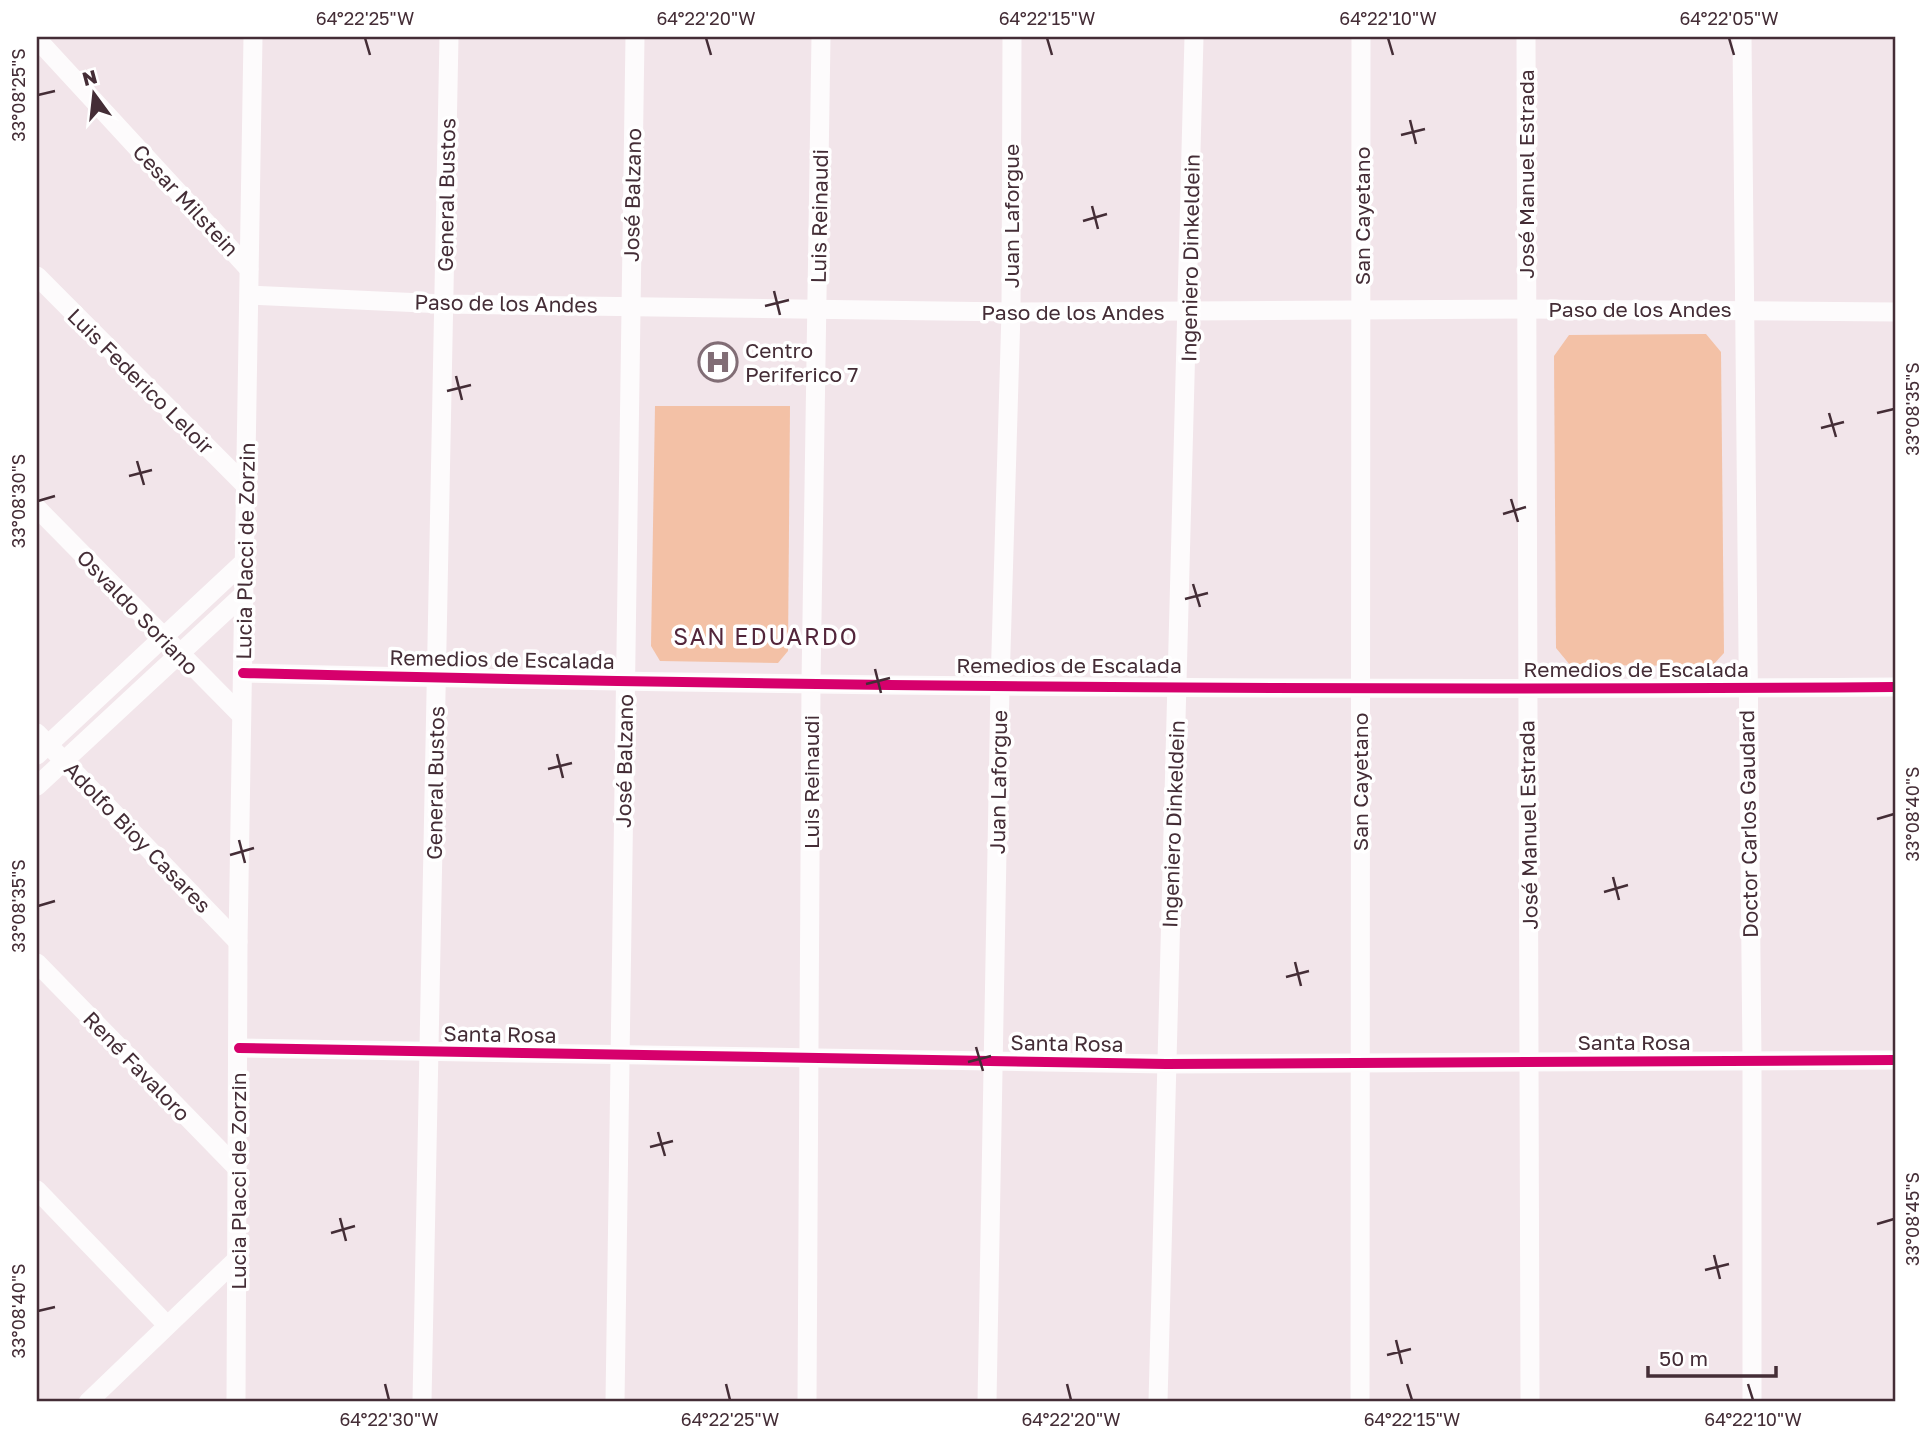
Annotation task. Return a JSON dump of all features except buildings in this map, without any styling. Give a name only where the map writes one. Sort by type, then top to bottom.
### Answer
[{"type":"street","name":"Lucia Placci de Zorzin","points":[[236,1402],[238,942],[251,295],[249,269],[253,37]]},
{"type":"street","name":"General Bustos","points":[[422,1402],[449,37]]},
{"type":"street","name":"José Balzano","points":[[615,1402],[635,37]]},
{"type":"street","name":"Luis Reinaudi","points":[[807,1402],[811,684],[821,37]]},
{"type":"street","name":"Juan Laforgue","points":[[987,1402],[1000,685],[1011,312],[1012,37]]},
{"type":"street","name":"Ingeniero Dinkeldein","points":[[1158,1402],[1189,313],[1194,37]]},
{"type":"street","name":"San Cayetano","points":[[1360,1402],[1363,310],[1361,37]]},
{"type":"street","name":"José Manuel Estrada","points":[[1525,37],[1530,1402]]},
{"type":"street","name":"Doctor Carlos Gaudard","points":[[1742,37],[1746,688],[1752,1061],[1752,1402]]},
{"type":"street","name":"Cesar Milstein","points":[[37,39],[249,269]]},
{"type":"street","name":"Luis Federico Leloir","points":[[37,276],[246,486]]},
{"type":"street","name":"Paso de los Andes","points":[[251,295],[444,304],[631,304],[1011,312],[1526,309],[1895,312]]},
{"type":"street","name":"Osvaldo Soriano","points":[[37,508],[160,636],[241,715]]},
{"type":"street","points":[[40,744],[245,561]]},
{"type":"street","points":[[37,786],[244,594]]},
{"type":"street","name":"Remedios de Escalada","points":[[243,673],[811,684],[1527,689],[1895,687]]},
{"type":"street","name":"Adolfo Bioy Casares","points":[[40,744],[63,760],[238,942]]},
{"type":"street","name":"René Favaloro","points":[[37,963],[237,1168]]},
{"type":"street","name":"Santa Rosa","points":[[239,1048],[1166,1064],[1895,1060]]},
{"type":"street","points":[[37,1190],[167,1325]]},
{"type":"street","points":[[88,1402],[237,1259]]},
{"type":"shaded area","points":[[1706,334],[1721,352],[1724,653],[1712,666],[1570,665],[1556,648],[1554,356],[1569,335]]},
{"type":"shaded area","points":[[655,406],[790,406],[788,651],[778,663],[660,661],[651,646]]},
{"type":"cycle path","points":[[243,673],[1069,687],[1895,687]]},
{"type":"cycle path","points":[[239,1048],[1166,1064],[1895,1060]]},
{"type":"place","name":"Centro Periferico 7","points":[[718,362]]},
{"type":"district","name":"SAN EDUARDO","points":[[766,636]]}]
